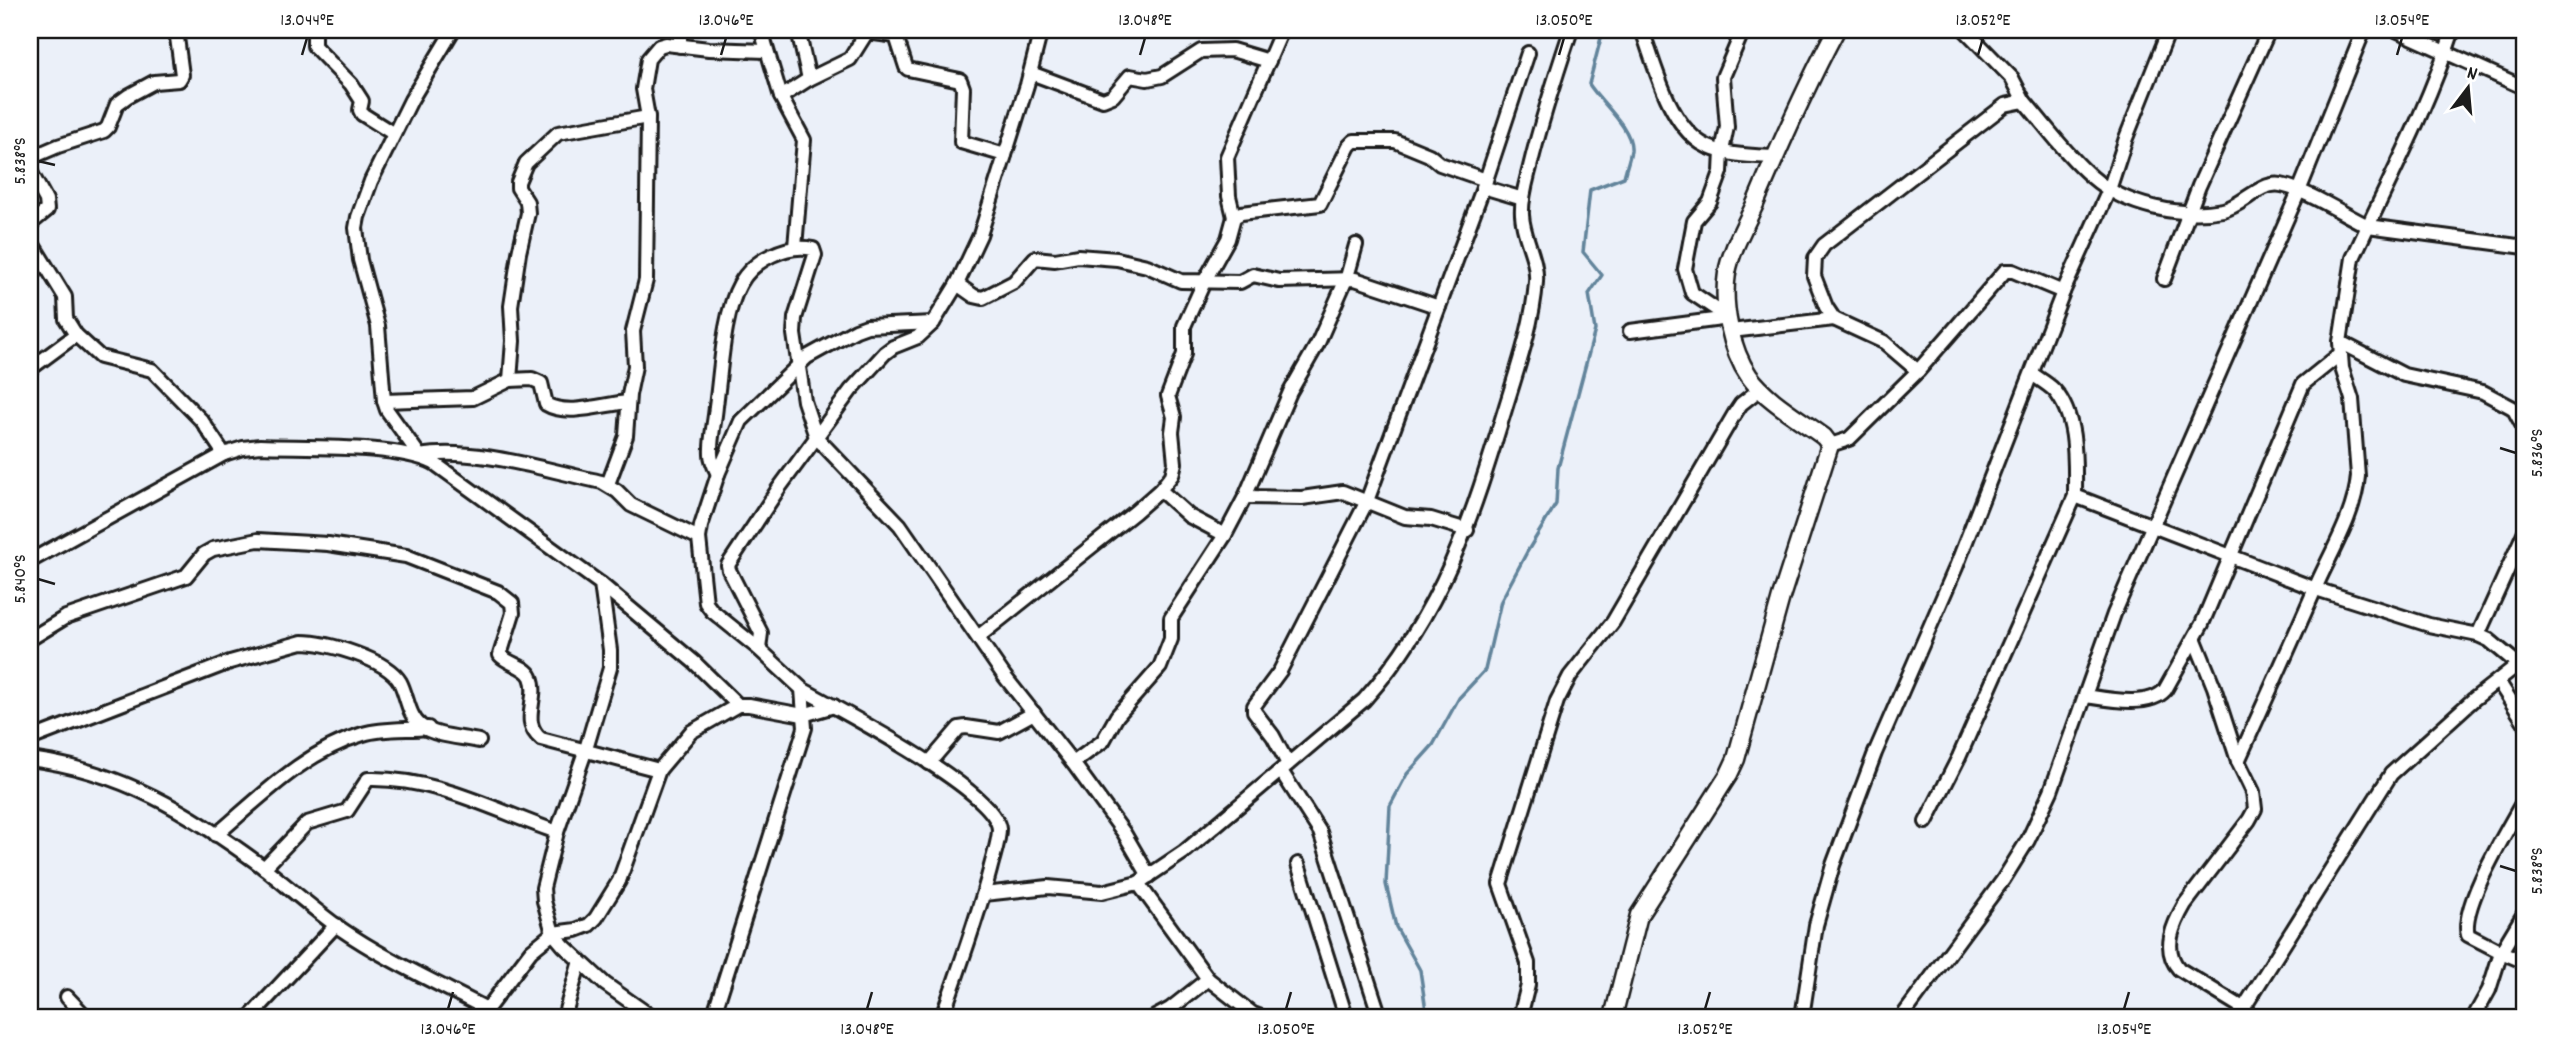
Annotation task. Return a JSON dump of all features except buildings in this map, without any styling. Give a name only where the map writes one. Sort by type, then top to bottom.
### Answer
[{"type":"street","points":[[30,158],[104,131],[117,104],[154,82],[179,80],[182,75],[176,30]]},
{"type":"street","points":[[314,30],[314,46],[351,83],[362,101],[362,114],[394,134]]},
{"type":"street","points":[[453,30],[394,134],[367,191],[356,228],[360,260],[378,326],[384,401],[390,415],[420,456],[434,463],[601,584],[694,662],[738,705],[803,715],[834,706]]},
{"type":"street","points":[[680,30],[680,46]]},
{"type":"street","points":[[761,30],[782,97],[804,140],[795,247]]},
{"type":"street","points":[[798,30],[809,79]]},
{"type":"street","points":[[759,649],[761,632],[728,565],[851,390],[893,347],[918,337],[933,323],[957,284],[980,235],[1031,73],[1041,30]]},
{"type":"street","points":[[978,638],[1160,490],[1171,475],[1175,463],[1172,432],[1174,417],[1169,392],[1184,354],[1184,326],[1228,239],[1234,217],[1228,196],[1227,157],[1282,30]]},
{"type":"street","points":[[984,894],[1035,887],[1102,892],[1143,880],[1184,852],[1364,700],[1382,680],[1419,627],[1437,596],[1467,530],[1512,387],[1533,303],[1535,268],[1524,229],[1523,199],[1535,146],[1571,30]]},
{"type":"street","points":[[1642,30],[1665,95],[1686,130],[1702,144],[1722,151],[1775,157]]},
{"type":"street","points":[[1730,324],[1692,293],[1685,269],[1690,230],[1716,191],[1721,172],[1727,127],[1723,77],[1743,30]]},
{"type":"street","points":[[1830,445],[1824,437],[1760,389],[1748,374],[1730,324],[1726,297],[1727,273],[1775,157],[1836,30]]},
{"type":"street","points":[[1965,30],[2012,78],[2024,102],[2091,177],[2109,190],[2146,205],[2189,213],[2231,208],[2272,184],[2299,191],[2368,226],[2525,247]]},
{"type":"street","points":[[1802,1017],[1816,925],[1833,865],[1875,753],[1951,579],[2063,292],[2109,190],[2126,138],[2169,30]]},
{"type":"street","points":[[2164,279],[2189,213],[2269,30]]},
{"type":"street","points":[[1902,1017],[2003,880],[2028,840],[2051,791],[2113,614],[2299,191],[2364,30]]},
{"type":"street","points":[[2396,30],[2524,84]]},
{"type":"street","points":[[2238,761],[2349,514],[2358,476],[2352,398],[2339,348],[2353,258],[2415,129],[2453,30]]},
{"type":"street","points":[[782,97],[809,79],[850,59],[867,32],[894,35],[898,38],[908,69],[960,80],[963,88],[961,142],[1005,155]]},
{"type":"street","points":[[608,484],[626,436],[628,402],[635,366],[634,323],[646,280],[648,117],[643,89],[648,59],[659,47],[666,44],[766,51]]},
{"type":"street","points":[[1031,73],[1103,100],[1113,96],[1130,76],[1147,79],[1162,76],[1201,51],[1232,50],[1269,61]]},
{"type":"street","points":[[1380,1017],[1320,832],[1285,768],[1273,736],[1254,711],[1254,706],[1280,671],[1367,501],[1484,183],[1528,53]]},
{"type":"street","points":[[1834,319],[1826,307],[1814,276],[1815,258],[1824,244],[1996,110],[2005,104],[2024,102]]},
{"type":"street","points":[[510,380],[513,341],[511,306],[528,213],[527,202],[518,182],[526,163],[558,133],[648,117]]},
{"type":"street","points":[[1234,217],[1241,213],[1320,204],[1354,141],[1395,141],[1429,155],[1440,164],[1523,199]]},
{"type":"street","points":[[30,171],[46,200],[47,210],[30,224]]},
{"type":"street","points":[[30,240],[65,297],[66,319],[76,335],[100,357],[152,370],[202,421],[224,454]]},
{"type":"street","points":[[1073,763],[1103,741],[1128,701],[1157,673],[1171,639],[1171,618],[1225,535],[1245,498],[1290,392],[1318,343],[1347,277],[1356,246]]},
{"type":"street","points":[[718,474],[711,454],[720,364],[734,296],[748,273],[774,254],[795,247],[810,248],[815,252],[795,318],[794,334],[804,401],[816,438],[900,525],[978,638],[1124,833],[1143,880],[1208,979],[1253,1014],[1261,1017]]},
{"type":"street","points":[[957,284],[974,296],[983,298],[1014,282],[1035,258],[1059,260],[1074,256],[1117,259],[1147,266],[1181,281],[1240,282],[1253,275],[1279,281],[1347,277],[1439,307]]},
{"type":"street","points":[[1830,445],[1849,439],[1918,371],[2005,271],[2013,271],[2063,292]]},
{"type":"street","points":[[1630,331],[1834,319],[1884,342],[1918,371]]},
{"type":"street","points":[[933,323],[867,326],[799,363],[741,421],[718,474],[699,538],[706,603],[712,611],[802,689],[870,725],[929,763],[959,784],[995,816],[999,827],[998,839],[984,894],[942,1017]]},
{"type":"street","points":[[30,369],[76,335]]},
{"type":"street","points":[[2339,348],[2404,375],[2483,392],[2512,408],[2525,430]]},
{"type":"street","points":[[2086,696],[2127,701],[2161,695],[2195,640],[2303,384],[2339,348]]},
{"type":"street","points":[[1926,822],[1959,757],[2075,496],[2075,468],[2068,413],[2055,391],[2032,374]]},
{"type":"street","points":[[384,401],[473,398],[510,380],[537,380],[544,387],[546,404],[551,407],[584,410],[604,404],[628,402]]},
{"type":"street","points":[[1520,1017],[1528,985],[1528,963],[1500,884],[1557,701],[1563,686],[1606,632],[1630,594],[1735,413],[1741,404],[1760,389]]},
{"type":"street","points":[[1613,1017],[1639,915],[1736,759],[1781,597],[1830,445]]},
{"type":"street","points":[[30,561],[224,454],[260,446],[420,456],[447,452],[500,460],[608,484],[631,505],[699,538]]},
{"type":"street","points":[[1160,490],[1189,516],[1225,535]]},
{"type":"street","points":[[1245,498],[1302,498],[1338,491],[1405,517],[1431,519],[1467,530]]},
{"type":"street","points":[[2075,496],[2316,589],[2429,625],[2478,635],[2522,662],[2391,774],[2241,1012],[2179,969],[2175,964],[2170,943],[2177,918],[2185,904],[2255,809],[2253,792],[2238,761],[2214,687],[2195,640]]},
{"type":"street","points":[[2478,635],[2525,531]]},
{"type":"street","points":[[30,639],[66,617],[186,576],[204,554],[213,549],[263,540],[328,544],[401,555],[498,592],[512,603],[513,613],[500,655],[527,672],[532,679],[529,721],[536,735],[541,739],[659,770]]},
{"type":"street","points":[[601,584],[610,668],[586,750],[557,832],[543,888],[544,901],[553,933],[618,995],[652,1017]]},
{"type":"street","points":[[30,739],[230,662],[302,642],[326,644],[387,669],[400,682],[420,726],[478,741]]},
{"type":"street","points":[[2498,681],[2525,723]]},
{"type":"street","points":[[713,1017],[805,728],[802,689]]},
{"type":"street","points":[[30,759],[78,766],[173,806],[264,868],[360,942],[484,1013],[524,958],[553,933],[589,925],[614,892],[659,770],[691,732],[738,705]]},
{"type":"street","points":[[929,763],[959,728],[999,732],[1034,713]]},
{"type":"street","points":[[216,835],[296,768],[325,749],[364,734],[428,728]]},
{"type":"street","points":[[264,868],[307,823],[347,811],[365,781],[372,779],[421,785],[459,794],[557,832]]},
{"type":"street","points":[[2525,798],[2481,880],[2467,924],[2468,935],[2525,962]]},
{"type":"street","points":[[1298,864],[1346,1017]]},
{"type":"street","points":[[2474,1017],[2489,990],[2501,952],[2525,912]]},
{"type":"street","points":[[250,1017],[336,925]]},
{"type":"street","points":[[564,1017],[580,961]]},
{"type":"street","points":[[1155,1017],[1174,1013],[1208,979]]},
{"type":"street","points":[[67,997],[86,1017]]},
{"type":"waterway","points":[[1427,1017],[1420,970],[1396,927],[1386,884],[1390,806],[1407,774],[1433,745],[1459,698],[1485,670],[1501,601],[1556,504],[1558,468],[1595,330],[1589,294],[1602,275],[1583,252],[1590,190],[1624,177],[1631,150],[1627,133],[1589,84],[1603,30]]}]
